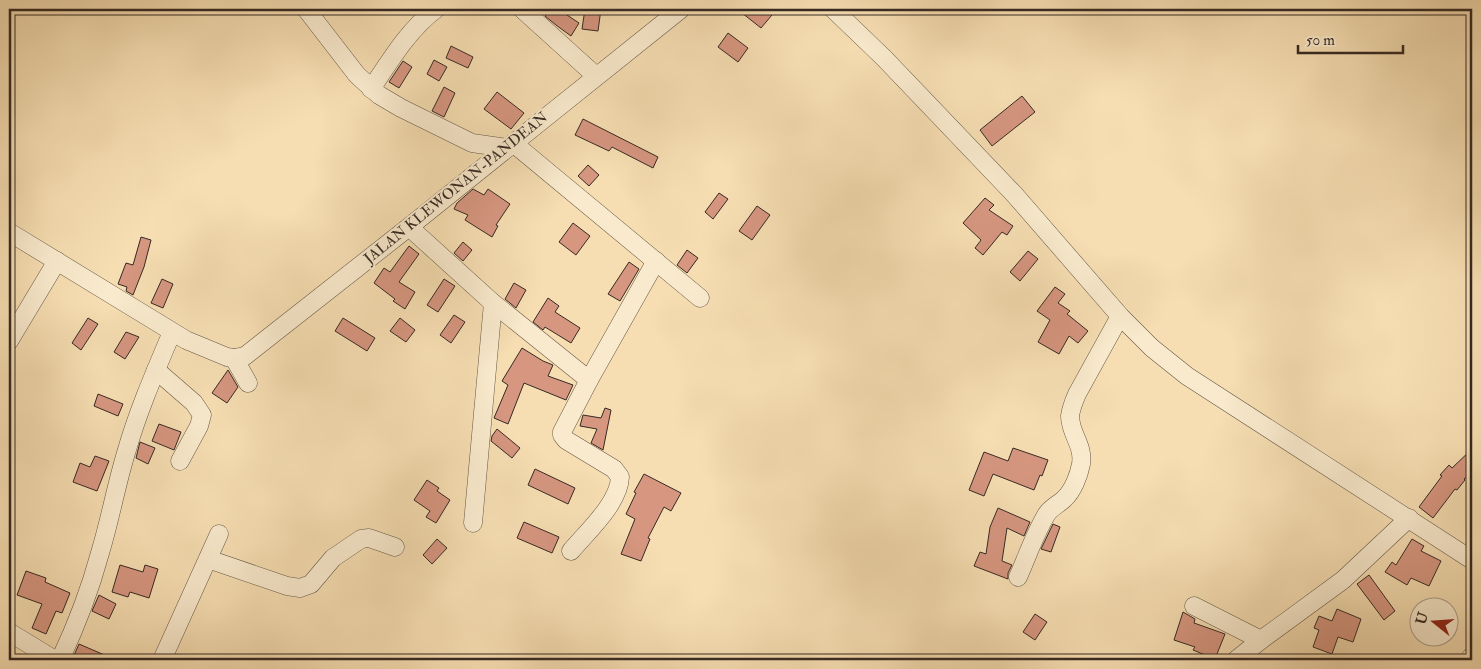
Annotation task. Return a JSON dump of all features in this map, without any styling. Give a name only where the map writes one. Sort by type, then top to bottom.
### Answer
[{"type":"street","points":[[306,9],[357,75],[371,89],[394,104],[472,143],[510,145],[700,298]]},
{"type":"street","points":[[371,89],[404,42],[417,26],[436,9]]},
{"type":"street","points":[[522,9],[596,76]]},
{"type":"street","name":"JALAN KLEWONAN-PANDEAN","points":[[231,358],[245,356],[681,9]]},
{"type":"street","points":[[833,9],[884,58],[1014,194],[1120,316],[1152,348],[1187,376],[1472,560]]},
{"type":"street","points":[[472,143],[473,176]]},
{"type":"street","points":[[409,227],[493,303],[589,380]]},
{"type":"street","points":[[9,232],[186,340],[231,358],[248,383]]},
{"type":"street","points":[[9,341],[57,261]]},
{"type":"street","points":[[571,551],[612,503],[620,477],[614,469],[566,440],[562,436],[564,428],[656,261]]},
{"type":"street","points":[[473,523],[493,303]]},
{"type":"street","points":[[1018,577],[1045,517],[1066,498],[1076,480],[1081,464],[1081,450],[1072,426],[1070,416],[1072,406],[1120,316]]},
{"type":"street","points":[[60,660],[88,590],[126,453],[142,404],[172,332]]},
{"type":"street","points":[[156,370],[194,403],[202,415],[199,426],[180,461]]},
{"type":"street","points":[[1244,658],[1261,640],[1343,580],[1409,518]]},
{"type":"street","points":[[162,660],[219,534]]},
{"type":"street","points":[[208,559],[287,586],[300,588],[311,584],[333,558],[361,539],[369,538],[395,547]]},
{"type":"street","points":[[1194,606],[1261,640]]},
{"type":"street","points":[[9,632],[55,660]]},
{"type":"street","points":[[1469,660],[1472,656]]},
{"type":"building","points":[[550,9],[558,9],[579,23],[571,36],[545,16]]},
{"type":"building","points":[[585,9],[601,9],[598,31],[582,29]]},
{"type":"building","points":[[737,9],[777,9],[761,28]]},
{"type":"building","points":[[728,33],[748,48],[738,62],[718,47]]},
{"type":"building","points":[[451,46],[473,57],[468,68],[446,58]]},
{"type":"building","points":[[434,60],[447,67],[439,81],[427,74]]},
{"type":"building","points":[[403,61],[412,67],[399,88],[389,82]]},
{"type":"building","points":[[444,87],[455,93],[444,117],[432,111]]},
{"type":"building","points":[[497,92],[524,113],[511,129],[484,109]]},
{"type":"building","points":[[1022,96],[1035,112],[992,146],[980,130]]},
{"type":"building","points":[[583,119],[658,157],[653,168],[612,147],[609,151],[575,135]]},
{"type":"building","points":[[588,165],[599,175],[589,186],[578,176]]},
{"type":"building","points":[[473,189],[484,195],[488,189],[510,204],[496,225],[498,226],[492,237],[465,220],[468,215],[454,209],[457,203]]},
{"type":"building","points":[[719,193],[728,199],[713,219],[705,212]]},
{"type":"building","points":[[985,198],[994,205],[989,210],[1013,226],[1007,235],[1002,232],[983,255],[975,248],[981,240],[963,223]]},
{"type":"building","points":[[757,206],[770,215],[752,240],[739,231]]},
{"type":"building","points":[[573,223],[590,236],[576,255],[559,242]]},
{"type":"building","points":[[141,237],[151,240],[144,267],[133,295],[126,291],[127,287],[118,284],[126,263],[133,265]]},
{"type":"building","points":[[463,242],[472,250],[463,261],[454,253]]},
{"type":"building","points":[[409,246],[419,254],[399,282],[415,292],[405,309],[393,301],[395,299],[374,283],[384,268],[390,272]]},
{"type":"building","points":[[687,250],[698,258],[687,273],[677,265]]},
{"type":"building","points":[[1028,251],[1038,259],[1020,281],[1010,272]]},
{"type":"building","points":[[629,262],[639,269],[620,301],[608,294]]},
{"type":"building","points":[[162,279],[173,284],[163,308],[151,303]]},
{"type":"building","points":[[444,279],[455,286],[438,312],[427,305]]},
{"type":"building","points":[[514,283],[526,290],[516,308],[505,299]]},
{"type":"building","points":[[1055,287],[1065,294],[1058,303],[1070,311],[1067,314],[1088,331],[1078,343],[1069,336],[1059,354],[1038,342],[1050,320],[1037,311]]},
{"type":"building","points":[[548,298],[559,306],[555,312],[580,328],[571,343],[545,327],[543,330],[533,322]]},
{"type":"building","points":[[454,315],[465,322],[451,343],[440,335]]},
{"type":"building","points":[[88,318],[98,324],[81,350],[72,343]]},
{"type":"building","points":[[343,318],[375,338],[367,351],[335,331]]},
{"type":"building","points":[[400,318],[415,330],[406,342],[390,331]]},
{"type":"building","points":[[126,332],[139,337],[125,359],[114,352]]},
{"type":"building","points":[[522,348],[553,365],[548,376],[573,385],[566,400],[524,383],[508,424],[494,418],[508,385],[502,381]]},
{"type":"building","points":[[228,370],[238,387],[227,403],[212,393]]},
{"type":"building","points":[[98,394],[123,404],[118,416],[94,406]]},
{"type":"building","points":[[605,408],[611,410],[603,450],[591,443],[597,429],[580,426],[583,415],[601,418]]},
{"type":"building","points":[[159,424],[181,432],[174,450],[152,441]]},
{"type":"building","points":[[497,429],[520,448],[512,458],[491,441]]},
{"type":"building","points":[[140,442],[155,448],[148,464],[136,458]]},
{"type":"building","points":[[1013,448],[1048,460],[1034,490],[993,474],[984,496],[969,490],[984,452],[1008,461]]},
{"type":"building","points":[[1472,449],[1472,472],[1464,479],[1457,490],[1455,489],[1433,518],[1419,507],[1442,476],[1440,475],[1449,465],[1452,468]]},
{"type":"building","points":[[95,456],[109,461],[97,491],[73,482],[80,463],[90,467]]},
{"type":"building","points":[[535,469],[575,488],[568,504],[528,485]]},
{"type":"building","points":[[644,474],[681,493],[671,511],[664,507],[648,538],[650,539],[641,561],[621,554],[635,519],[626,514],[636,493],[634,492]]},
{"type":"building","points":[[427,480],[439,488],[437,491],[450,500],[436,523],[426,517],[430,511],[414,500]]},
{"type":"building","points":[[998,508],[1030,522],[1024,536],[1007,528],[1002,561],[1012,565],[1008,573],[1008,579],[974,566],[980,552],[986,554],[990,527]]},
{"type":"building","points":[[524,522],[559,537],[552,553],[517,538]]},
{"type":"building","points":[[1053,524],[1060,527],[1051,552],[1041,549]]},
{"type":"building","points":[[437,539],[447,548],[432,564],[423,555]]},
{"type":"building","points":[[1412,539],[1424,546],[1421,551],[1441,561],[1429,586],[1411,578],[1407,585],[1385,572],[1392,562],[1396,565]]},
{"type":"building","points":[[120,565],[143,572],[145,565],[158,569],[149,598],[130,592],[128,597],[112,592]]},
{"type":"building","points":[[26,571],[46,578],[45,582],[70,593],[62,613],[56,611],[46,634],[32,628],[42,604],[17,595]]},
{"type":"building","points":[[1369,575],[1395,611],[1384,620],[1357,584]]},
{"type":"building","points":[[99,595],[116,604],[109,619],[92,611]]},
{"type":"building","points":[[1337,609],[1361,619],[1353,642],[1338,637],[1332,654],[1313,647],[1319,630],[1314,628],[1319,616],[1332,621]]},
{"type":"building","points":[[1183,612],[1195,619],[1194,623],[1225,634],[1215,659],[1193,650],[1195,647],[1174,640]]},
{"type":"building","points":[[1035,614],[1047,622],[1035,640],[1023,632]]},
{"type":"building","points":[[79,644],[116,660],[72,660]]}]
